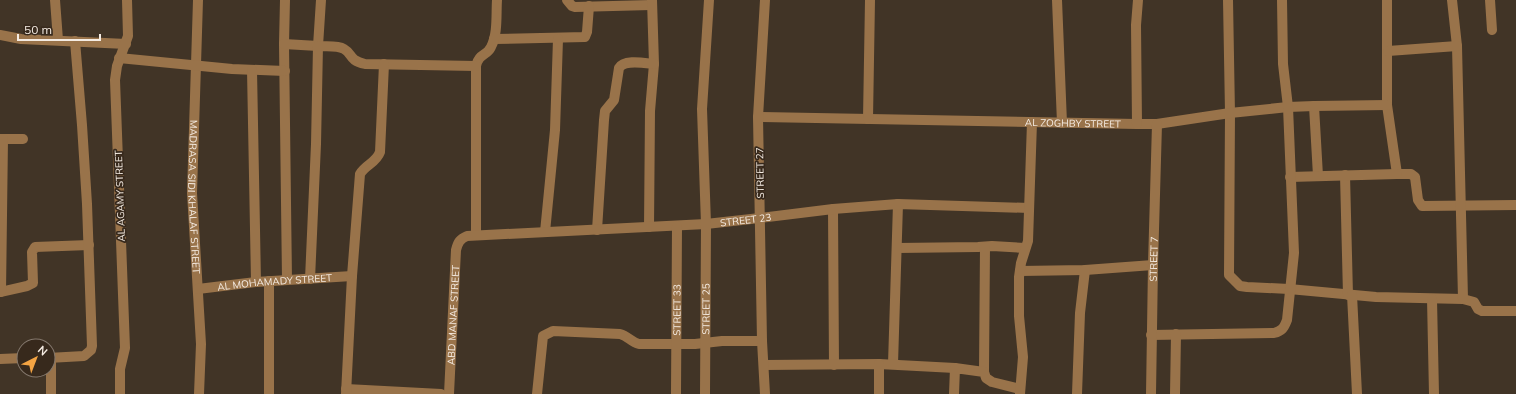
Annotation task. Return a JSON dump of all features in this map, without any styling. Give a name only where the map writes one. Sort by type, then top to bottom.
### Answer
[{"type":"street","points":[[55,0],[58,40]]},
{"type":"street","name":"AL AGAMY STREET","points":[[120,394],[120,369],[125,348],[115,80],[119,58],[126,44],[128,28],[127,0]]},
{"type":"street","name":"MADRASA SIDI KHALAF STREET","points":[[198,0],[192,193],[201,344],[199,394]]},
{"type":"street","points":[[285,0],[284,44],[287,280]]},
{"type":"street","points":[[310,278],[321,0]]},
{"type":"street","points":[[476,235],[476,66],[481,55],[488,52],[494,39],[497,0]]},
{"type":"street","points":[[568,0],[572,6],[651,2],[654,64],[650,111],[649,228]]},
{"type":"street","name":"STREET 25","points":[[705,394],[706,224],[702,109],[709,0]]},
{"type":"street","name":"STREET 27","points":[[765,0],[758,117],[762,341],[765,394]]},
{"type":"street","points":[[868,119],[870,0]]},
{"type":"street","points":[[1057,0],[1062,123]]},
{"type":"street","points":[[1137,124],[1136,25],[1138,0]]},
{"type":"street","points":[[1228,0],[1230,113],[1229,275],[1240,286],[1376,297],[1463,300],[1474,302],[1478,309],[1482,311],[1516,311]]},
{"type":"street","points":[[1151,335],[1279,332],[1285,326],[1287,320],[1294,253],[1288,107],[1283,64],[1282,0]]},
{"type":"street","points":[[1387,0],[1387,105],[1397,174]]},
{"type":"street","points":[[1452,0],[1457,46],[1463,300]]},
{"type":"street","points":[[1490,0],[1492,30]]},
{"type":"street","points":[[494,39],[583,38],[586,36],[589,6]]},
{"type":"street","points":[[0,35],[21,39],[126,44]]},
{"type":"street","points":[[545,232],[555,130],[558,39]]},
{"type":"street","points":[[56,358],[84,356],[91,350],[92,340],[89,245],[82,125],[75,41]]},
{"type":"street","points":[[284,44],[343,48],[347,50],[353,60],[360,63],[476,66]]},
{"type":"street","points":[[1388,51],[1457,46]]},
{"type":"street","points":[[119,58],[195,66],[285,71]]},
{"type":"street","points":[[597,230],[605,111],[614,100],[619,68],[622,64],[627,63],[654,64]]},
{"type":"street","points":[[384,64],[381,149],[377,160],[366,166],[360,174],[352,276],[346,392],[441,394]]},
{"type":"street","points":[[252,70],[256,282]]},
{"type":"street","name":"AL ZOGHBY STREET","points":[[758,117],[1157,124],[1230,113],[1288,107],[1387,105]]},
{"type":"street","points":[[1314,106],[1318,176]]},
{"type":"street","points":[[985,247],[984,372],[986,378],[992,382],[1020,391],[1023,357],[1019,316],[1020,271],[1028,241],[1032,122]]},
{"type":"street","name":"STREET 7","points":[[1150,394],[1157,124]]},
{"type":"street","points":[[23,139],[2,139],[0,292],[27,286],[33,283],[32,252],[35,247],[89,245]]},
{"type":"street","points":[[1290,177],[1411,174],[1415,177],[1418,200],[1422,206],[1516,205]]},
{"type":"street","points":[[1345,175],[1350,295],[1357,394]]},
{"type":"street","points":[[893,364],[898,204]]},
{"type":"street","name":"STREET 23","points":[[461,238],[476,235],[649,228],[706,224],[833,208],[898,204],[1029,208]]},
{"type":"street","points":[[833,208],[834,365]]},
{"type":"street","name":"STREET 33","points":[[676,394],[677,226]]},
{"type":"street","name":"ABD MANAF STREET","points":[[449,394],[456,250],[461,238]]},
{"type":"street","points":[[896,248],[1025,248]]},
{"type":"street","points":[[1020,271],[1085,270],[1153,265]]},
{"type":"street","points":[[1077,394],[1080,313],[1085,270]]},
{"type":"street","name":"AL MOHAMADY STREET","points":[[198,289],[256,282],[352,276]]},
{"type":"street","points":[[269,394],[270,281]]},
{"type":"street","points":[[1432,299],[1434,394]]},
{"type":"street","points":[[537,394],[543,336],[552,332],[620,334],[632,342],[639,344],[695,344],[722,340],[762,341]]},
{"type":"street","points":[[1174,394],[1176,334]]},
{"type":"street","points":[[0,359],[16,358]]},
{"type":"street","points":[[879,364],[879,394]]},
{"type":"street","points":[[764,365],[893,364],[955,368],[984,372]]},
{"type":"street","points":[[954,394],[955,368]]},
{"type":"street","points":[[51,378],[51,394]]}]
